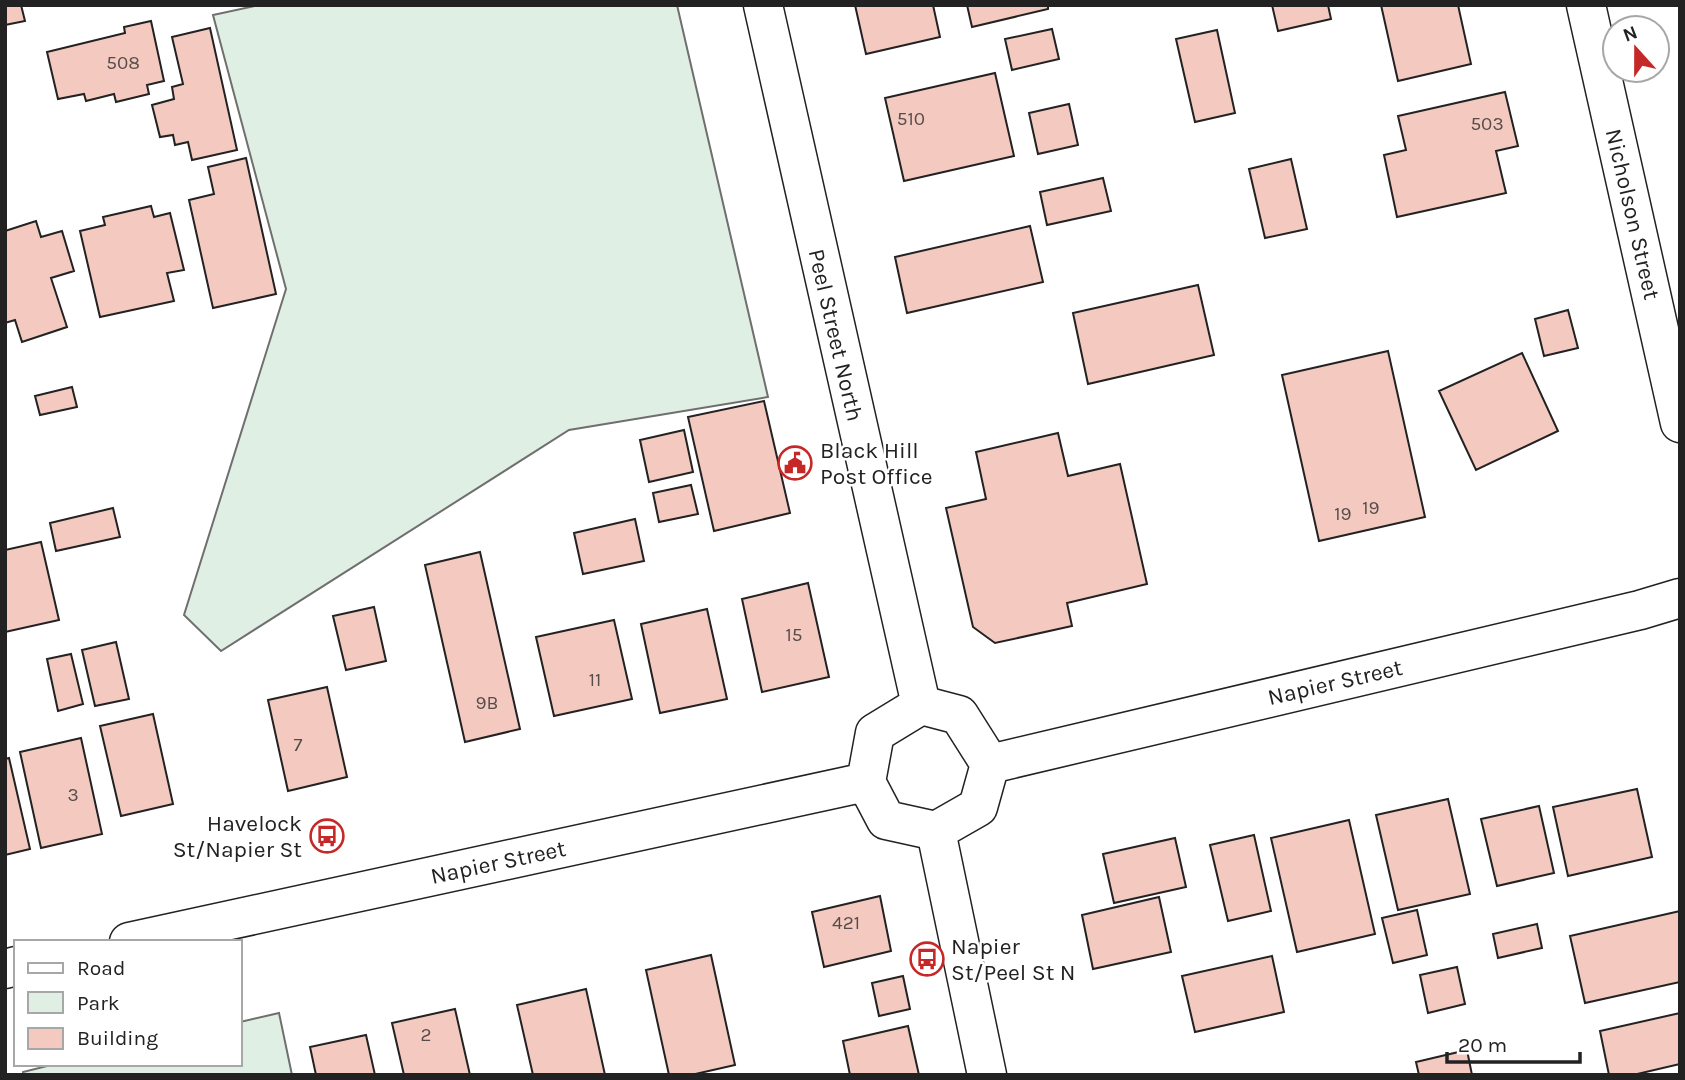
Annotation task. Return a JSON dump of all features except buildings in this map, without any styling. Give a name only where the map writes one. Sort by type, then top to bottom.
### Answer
[{"type":"street","name":"Peel Street North","points":[[763,5],[921,705]]},
{"type":"street","name":"Nicholson Street","points":[[1586,5],[1680,423]]},
{"type":"street","name":"Napier Street","points":[[990,764],[1640,610],[1680,598]]},
{"type":"street","points":[[921,705],[960,715],[990,764],[978,807],[936,831],[886,820],[866,782],[874,733],[921,705]]},
{"type":"street","name":"Napier Street","points":[[138,940],[866,782]]},
{"type":"street","points":[[936,831],[987,1075]]},
{"type":"green space","points":[[259,5],[677,5],[768,397],[569,430],[221,651],[184,615],[286,289],[213,15]]},
{"type":"green space","points":[[279,1013],[292,1075],[23,1075],[23,1072],[47,1066],[242,1066],[242,1022]]},
{"type":"place","name":"Black Hill Post Office","points":[[795,463]]},
{"type":"place","name":"Havelock St/Napier St","points":[[327,836]]},
{"type":"place","name":"Napier St/Peel St N","points":[[927,959]]}]
